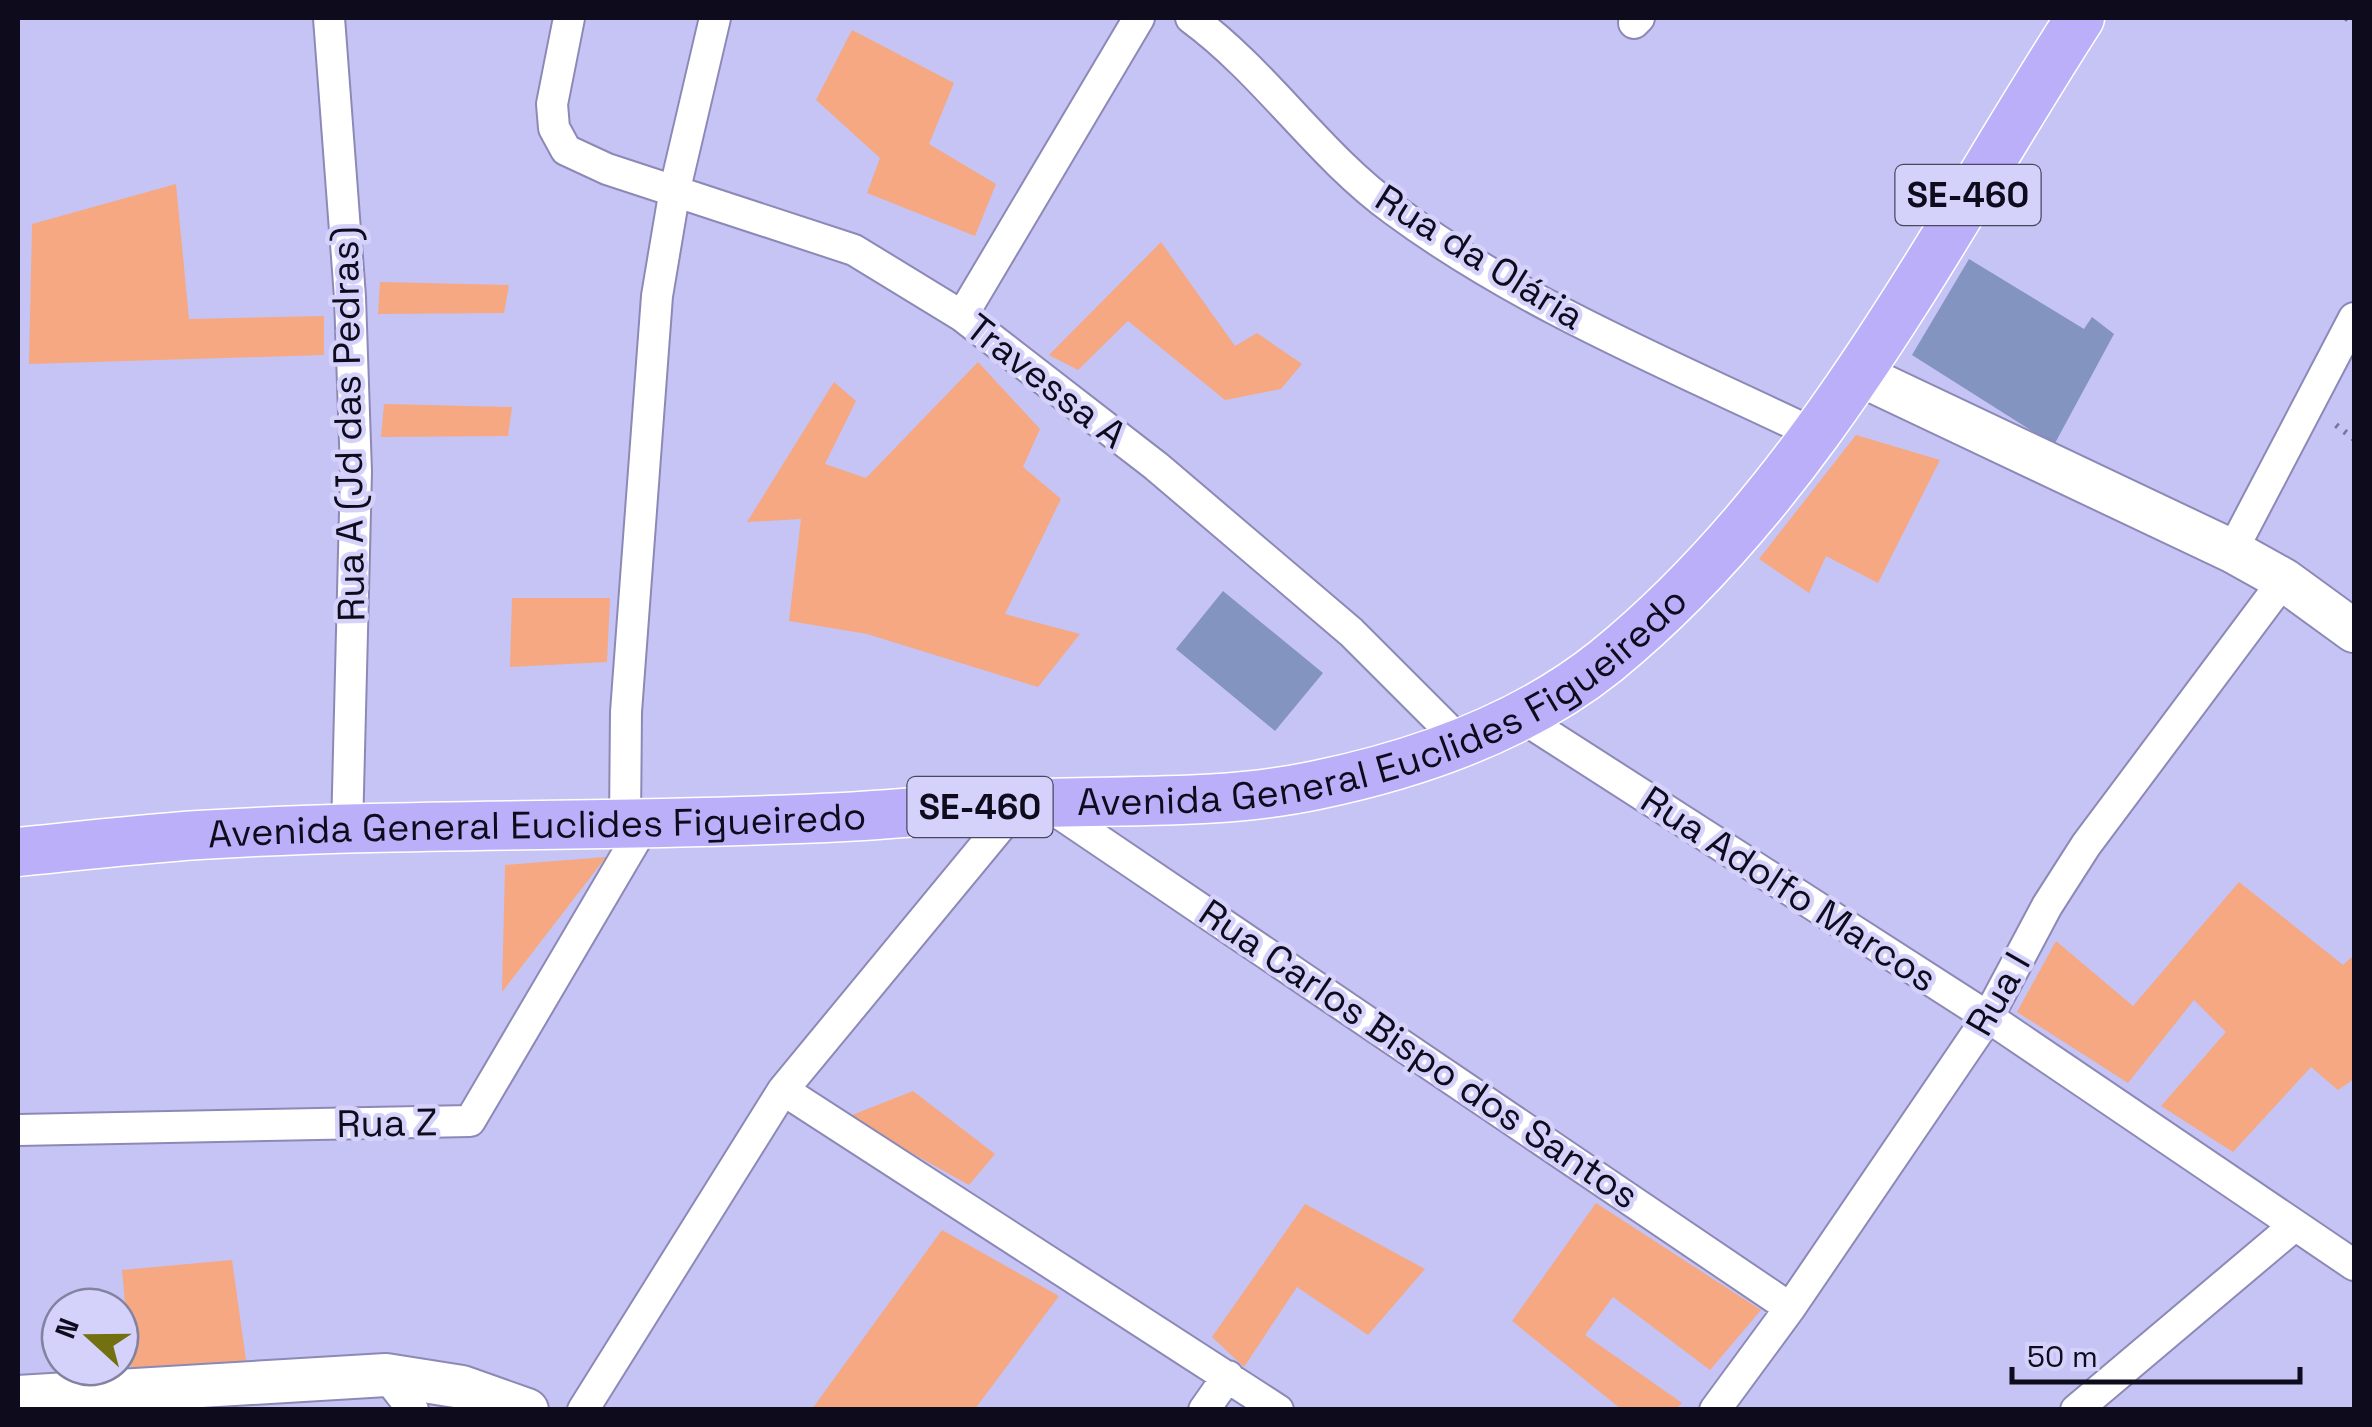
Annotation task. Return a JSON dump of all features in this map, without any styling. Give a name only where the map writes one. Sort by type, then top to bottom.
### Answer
[{"type":"main road","name":"Avenida General Euclides Figueiredo","points":[[18,852],[200,835],[842,817],[1032,804],[1230,797],[1317,785],[1461,742],[1521,717],[1602,664],[1679,595],[1757,514],[1856,374],[2080,18]]},
{"type":"street","name":"Rua A (Jd das Pedras)","points":[[329,18],[350,297],[356,472],[347,831]]},
{"type":"street","name":"Travessa A","points":[[569,18],[552,104],[558,140],[580,159],[854,250],[962,316],[1156,466],[1321,606],[1461,742]]},
{"type":"street","points":[[636,822],[638,524],[658,296],[675,189],[715,18]]},
{"type":"street","points":[[962,316],[1138,18]]},
{"type":"street","name":"Rua da Olária","points":[[1191,18],[1236,51],[1333,158],[1392,210],[1432,237],[1570,316],[1815,434]]},
{"type":"street","points":[[2232,551],[2354,318]]},
{"type":"street","points":[[1856,374],[2232,551],[2284,580],[2354,631]]},
{"type":"street","name":"Rua I","points":[[1715,1410],[1790,1308],[1988,1017],[2086,845],[2284,580]]},
{"type":"street","name":"Rua Adolfo Marcos","points":[[1521,717],[1988,1017],[2354,1265]]},
{"type":"street","points":[[583,1410],[783,1090],[1032,804]]},
{"type":"street","name":"Rua Carlos Bispo dos Santos","points":[[1032,804],[1790,1308]]},
{"type":"street","name":"Rua Z","points":[[18,1130],[470,1122],[636,822]]},
{"type":"street","points":[[783,1090],[1278,1410]]},
{"type":"street","points":[[2076,1410],[2294,1226]]},
{"type":"street","points":[[386,1375],[413,1410]]},
{"type":"street","points":[[18,1397],[148,1400],[386,1375],[462,1387],[527,1410]]},
{"type":"street","points":[[1204,1410],[1228,1376]]},
{"type":"path","points":[[2346,18],[2354,23]]},
{"type":"shaded area","points":[[852,30],[954,83],[929,144],[996,184],[975,236],[867,193],[880,158],[816,100]]},
{"type":"shaded area","points":[[176,184],[189,319],[324,316],[324,355],[29,364],[32,224]]},
{"type":"shaded area","points":[[1161,242],[1235,346],[1257,333],[1302,364],[1281,389],[1225,400],[1128,321],[1078,370],[1049,355]]},
{"type":"shaded area","points":[[380,282],[509,285],[504,313],[378,314]]},
{"type":"shaded area","points":[[978,362],[1040,429],[1023,467],[1061,499],[1005,614],[1080,634],[1038,687],[867,634],[789,621],[801,519],[747,522],[834,382],[856,401],[825,464],[866,478]]},
{"type":"shaded area","points":[[384,404],[512,407],[508,436],[381,437]]},
{"type":"shaded area","points":[[1856,435],[1940,460],[1878,583],[1826,556],[1809,593],[1759,559]]},
{"type":"shaded area","points":[[512,598],[610,598],[607,662],[510,667]]},
{"type":"shaded area","points":[[606,857],[502,992],[505,865]]},
{"type":"shaded area","points":[[2239,882],[2343,965],[2354,955],[2354,1079],[2338,1090],[2311,1067],[2233,1152],[2161,1106],[2226,1032],[2194,1000],[2128,1083],[2017,1012],[2056,941],[2133,1006]]},
{"type":"shaded area","points":[[913,1091],[995,1154],[969,1185],[847,1117]]},
{"type":"shaded area","points":[[1596,1203],[1761,1310],[1710,1370],[1613,1297],[1585,1335],[1682,1403],[1676,1409],[1621,1409],[1512,1321]]},
{"type":"shaded area","points":[[1305,1204],[1425,1269],[1368,1335],[1297,1287],[1244,1367],[1212,1337]]},
{"type":"shaded area","points":[[942,1230],[1059,1296],[975,1409],[812,1409]]},
{"type":"shaded area","points":[[232,1260],[247,1367],[140,1368],[140,1287],[124,1287],[122,1270]]},
{"type":"building","points":[[1969,259],[2084,329],[2092,317],[2114,334],[2054,445],[1912,355]]},
{"type":"building","points":[[1223,591],[1323,673],[1275,731],[1176,649]]}]
